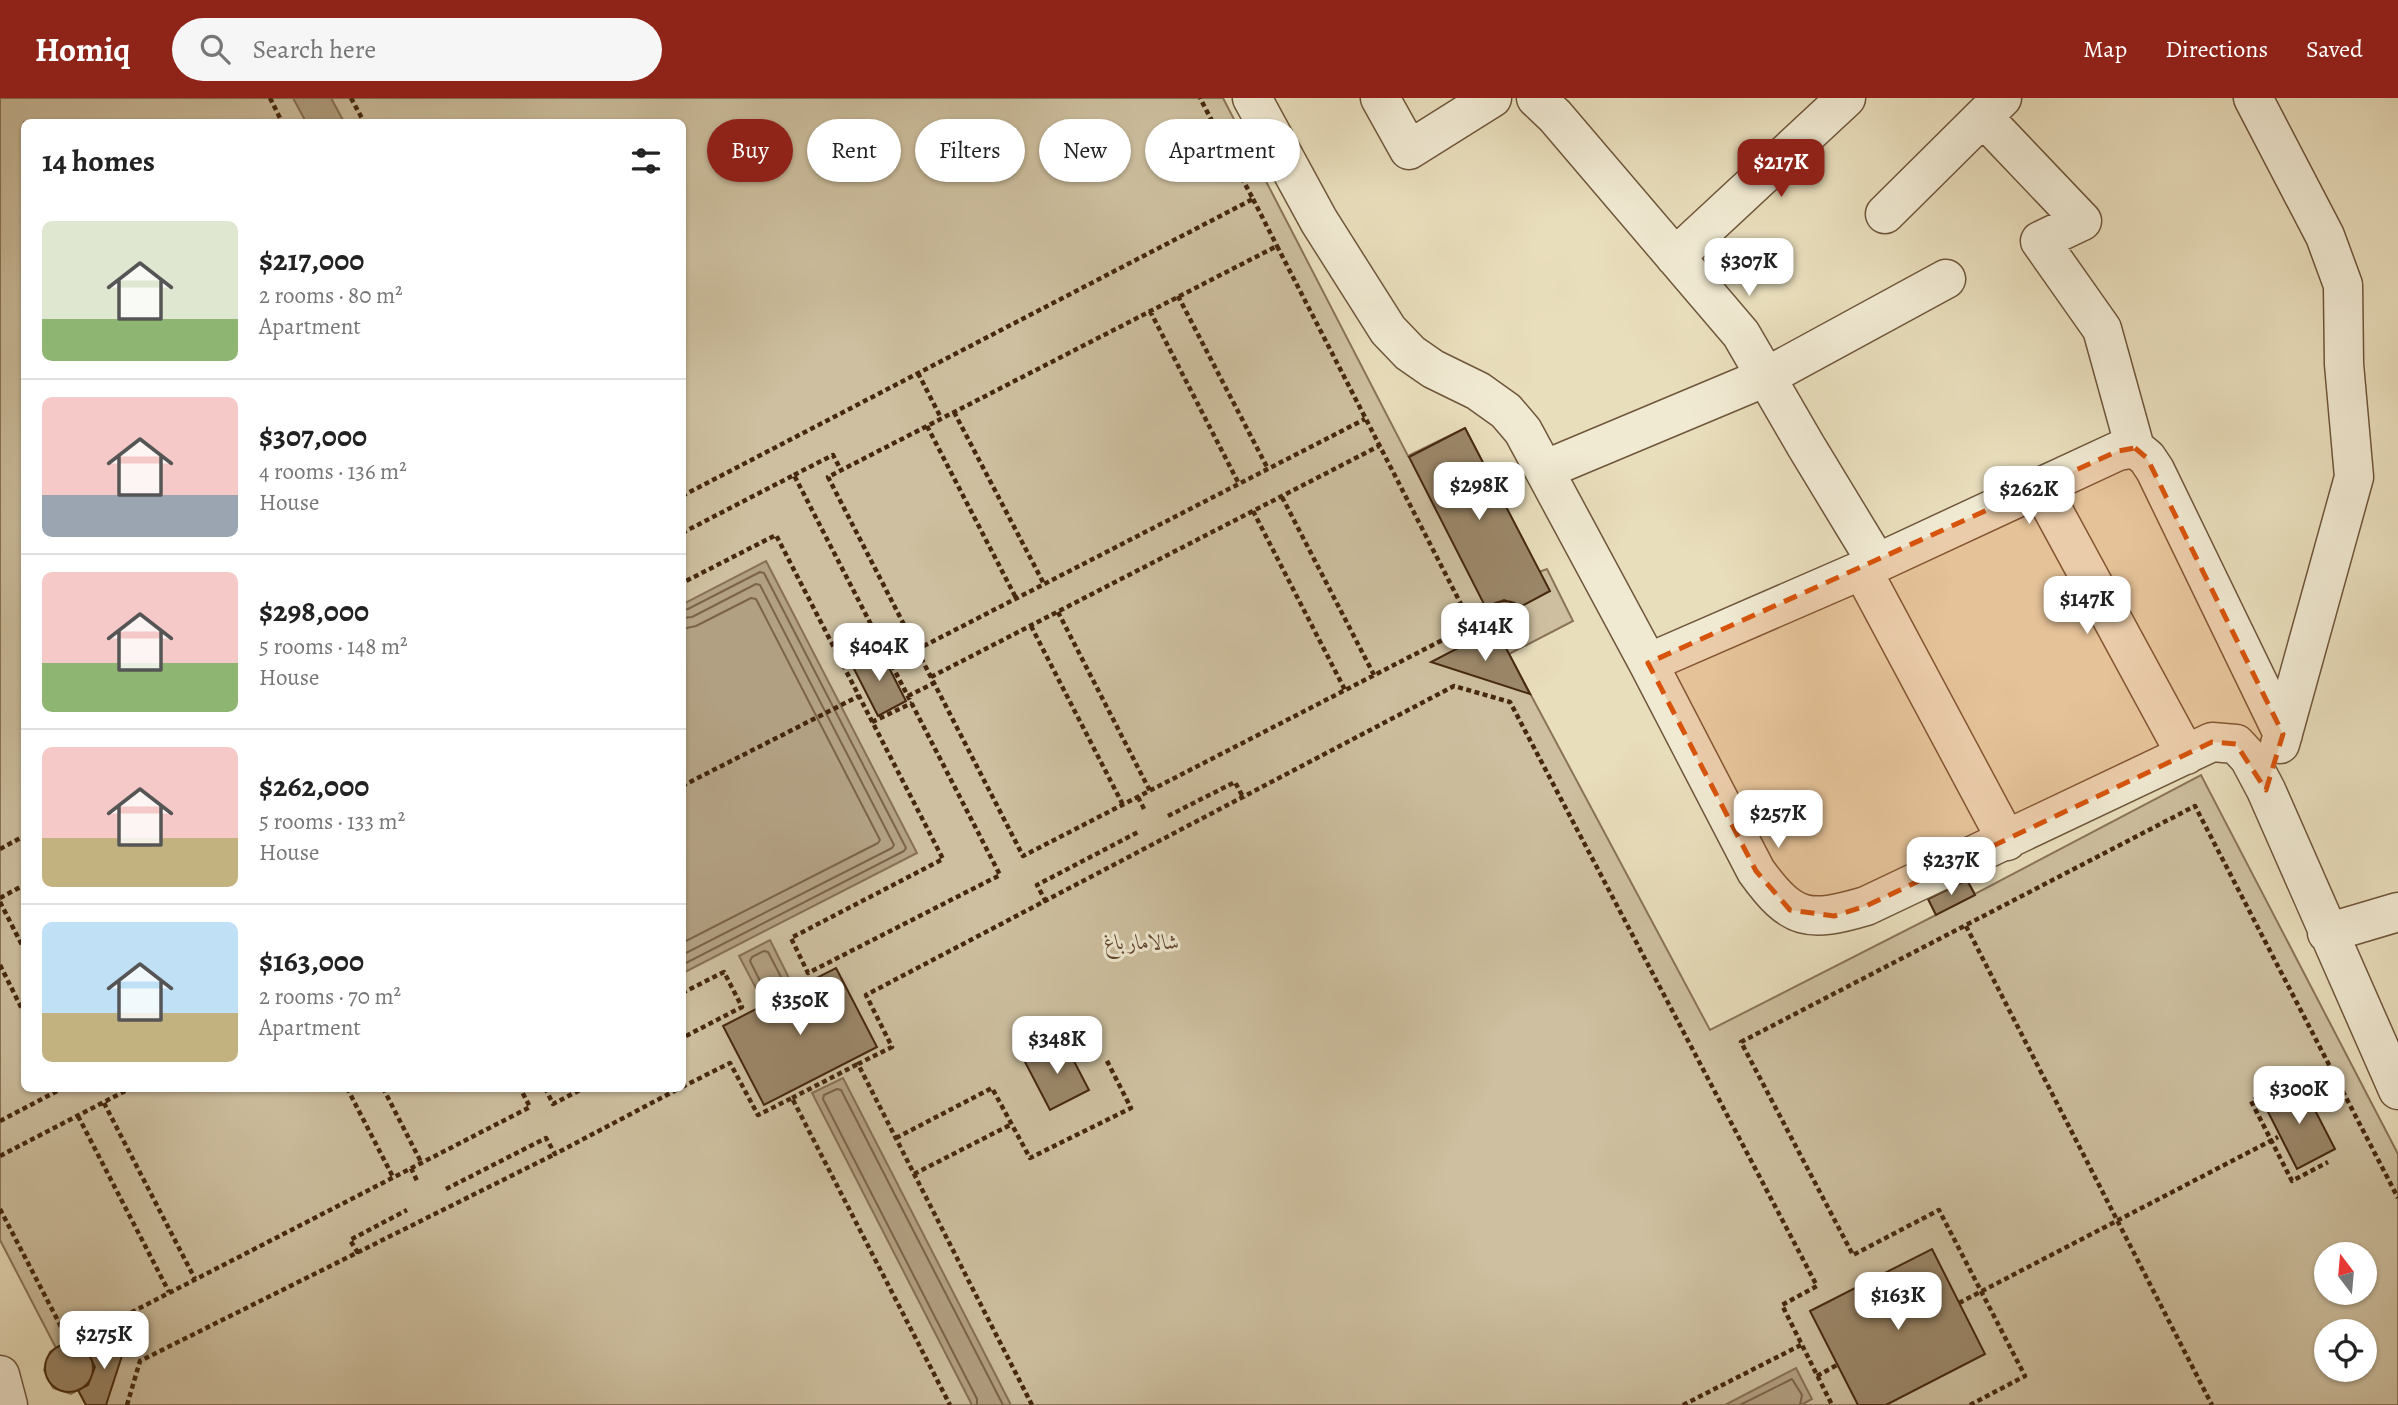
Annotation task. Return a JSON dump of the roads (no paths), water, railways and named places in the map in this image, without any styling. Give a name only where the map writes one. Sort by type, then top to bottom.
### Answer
[{"type":"street","points":[[1252,98],[1319,221],[1388,330],[1410,353],[1433,369],[1478,391],[1506,411],[1523,431],[1756,871],[1773,894],[1790,910],[1811,915],[1834,916],[1866,906],[2213,742],[2236,744],[2249,758],[2266,790],[2398,1090]]},
{"type":"street","points":[[1380,98],[1409,150],[1492,98]]},
{"type":"street","points":[[1536,98],[1555,116],[1741,334],[1870,566],[2007,841]]},
{"type":"street","points":[[1675,257],[1846,98]]},
{"type":"street","points":[[2253,98],[2325,236],[2343,285],[2344,364],[2354,477],[2266,790]]},
{"type":"street","points":[[1885,214],[1992,107],[2082,221],[2040,242],[2102,330],[2135,448],[2147,458],[2155,470],[2283,734]]},
{"type":"street","points":[[1544,470],[1766,377],[1946,279]]},
{"type":"street","points":[[1648,663],[1870,566],[2118,451],[2135,448]]},
{"type":"street","points":[[2041,488],[2186,755]]},
{"type":"street","points":[[2327,933],[2398,912]]},
{"type":"street","points":[[0,1376],[8,1405]]},
{"type":"water","points":[[293,98],[331,98],[342,119],[304,119]]},
{"type":"water","points":[[766,561],[917,853],[686,971],[686,602]]},
{"type":"water","points":[[770,940],[791,982],[761,998],[739,956]]},
{"type":"water","points":[[843,1078],[1011,1405],[972,1405],[812,1093]]},
{"type":"water","points":[[1796,1368],[1812,1399],[1801,1405],[1725,1405]]},
{"type":"park label","name":"شالامار باغ","points":[[1142,942]]}]
